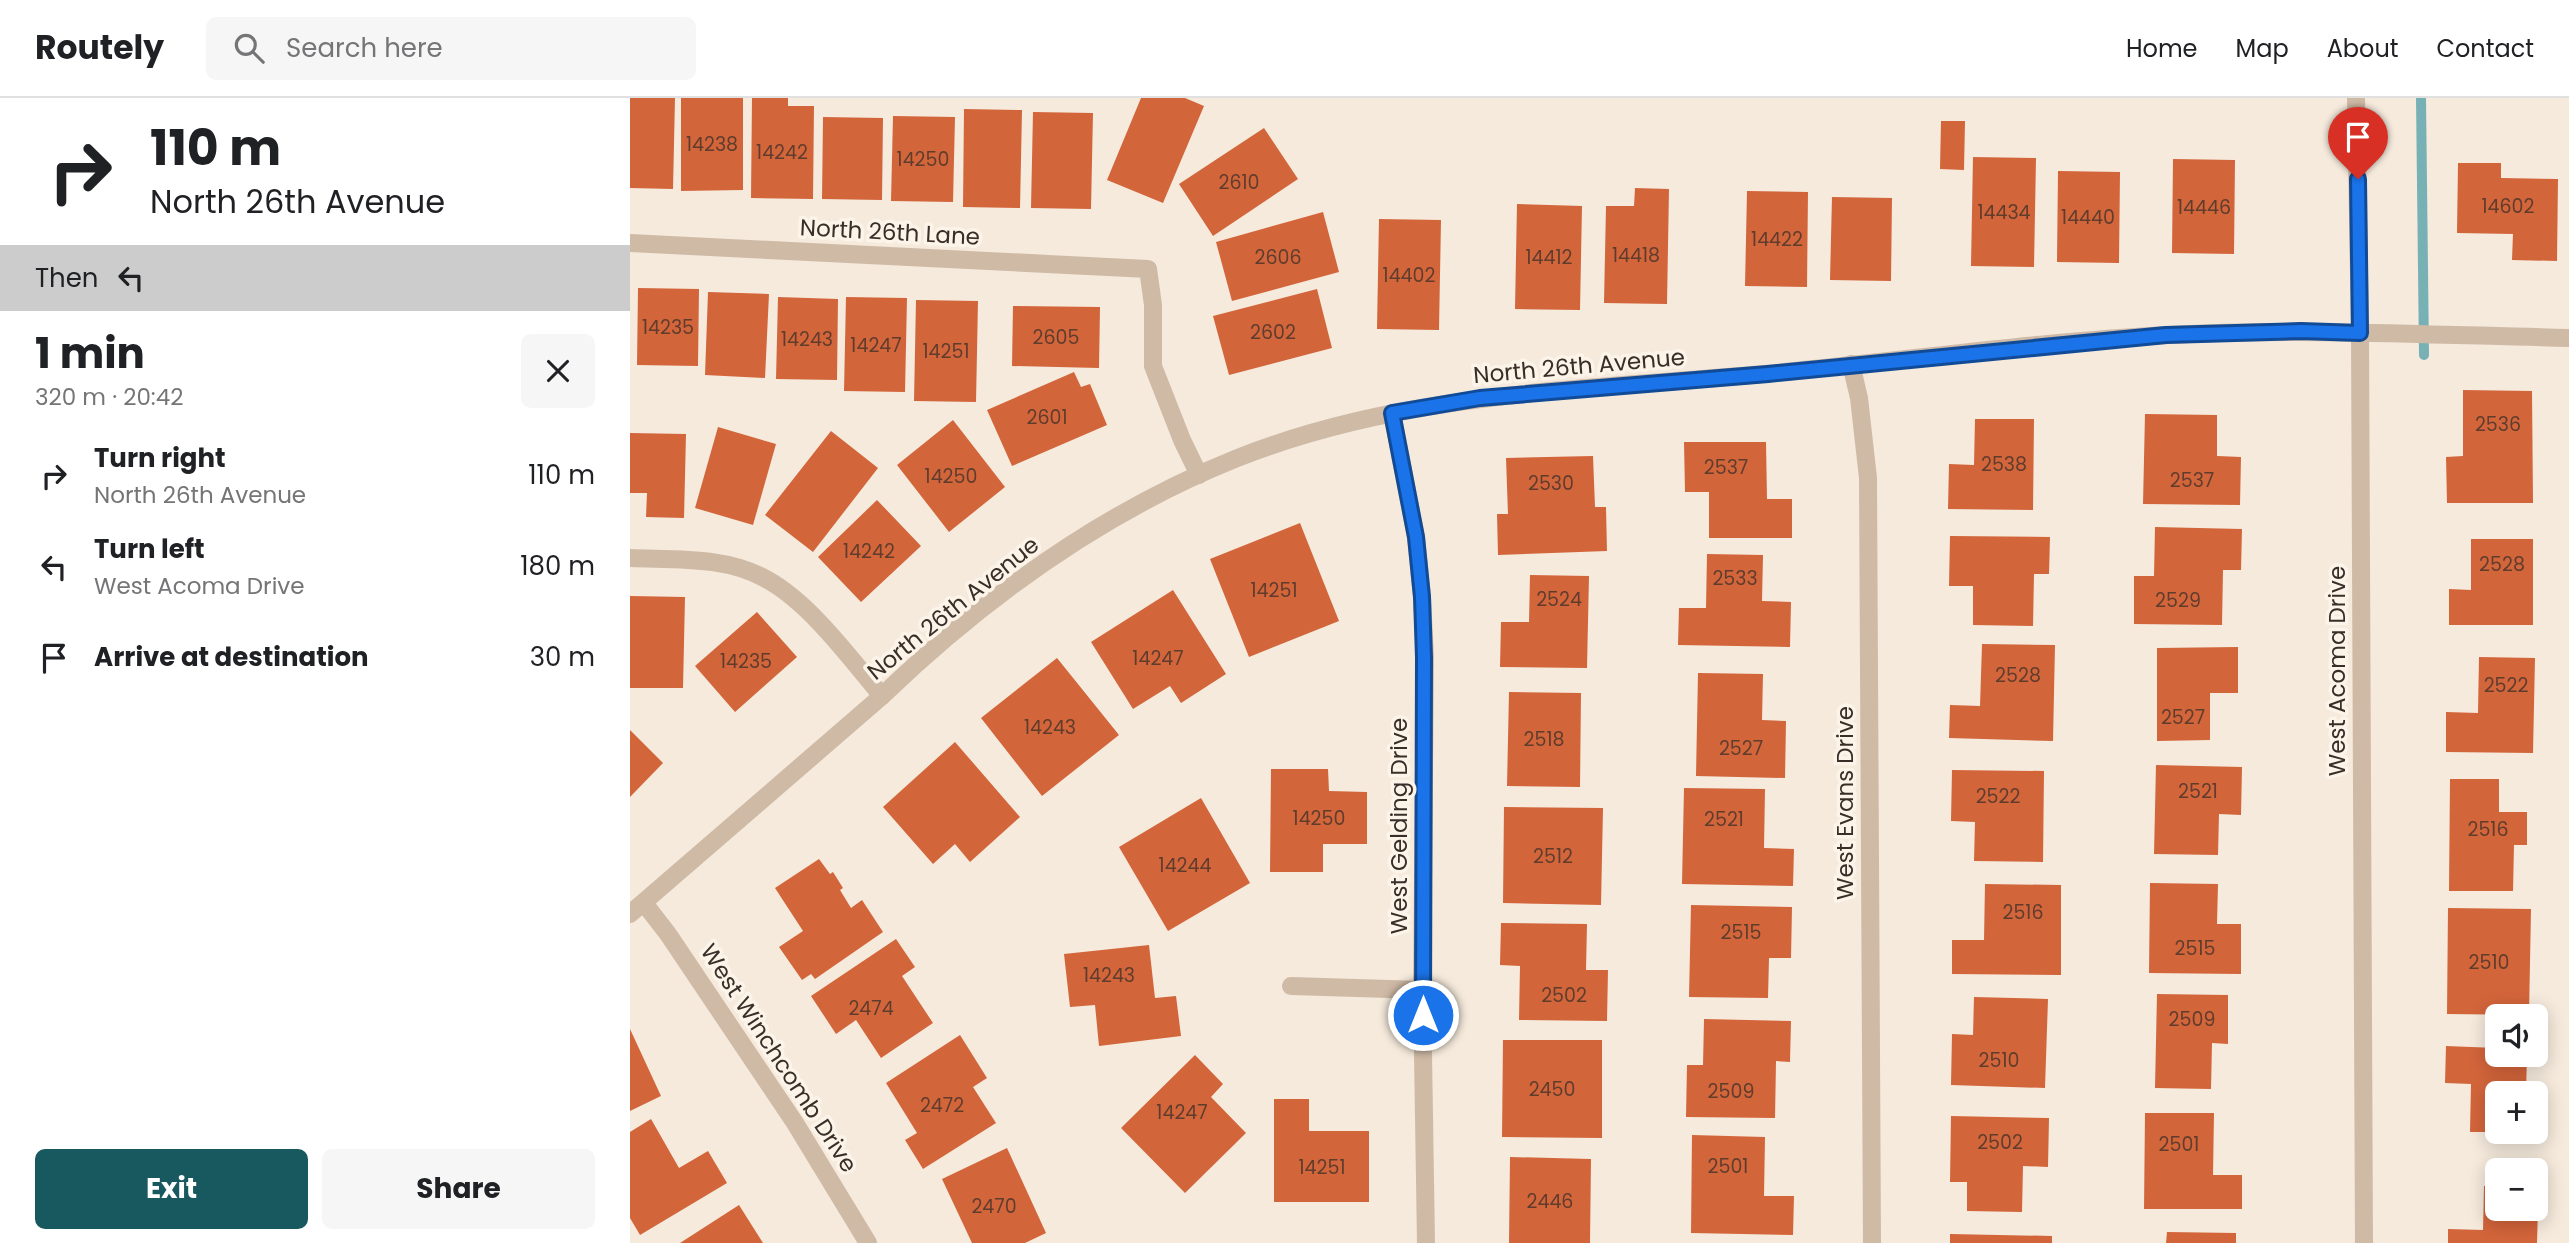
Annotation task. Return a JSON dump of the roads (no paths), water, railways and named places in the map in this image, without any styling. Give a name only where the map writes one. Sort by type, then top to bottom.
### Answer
[{"type":"street","name":"West Acoma Drive","points":[[2356,98],[2360,333],[2364,1243]]},
{"type":"street","name":"North 26th Lane","points":[[630,243],[1147,270],[1153,304],[1153,366],[1199,475]]},
{"type":"street","name":"North 26th Avenue","points":[[637,909],[919,661],[1024,576],[1098,528],[1199,475],[1264,449],[1328,429],[1392,413],[1480,398],[1768,374],[2166,335],[2301,331],[2569,338]]},
{"type":"street","name":"West Evans Drive","points":[[1851,364],[1859,398],[1868,478],[1872,1243]]},
{"type":"street","name":"West Gelding Drive","points":[[1392,413],[1416,537],[1422,597],[1422,990],[1426,1243]]},
{"type":"street","points":[[630,558],[701,561],[765,578],[796,599],[882,696]]},
{"type":"street","name":"West Winchcomb Drive","points":[[637,909],[668,934],[795,1123],[868,1243]]},
{"type":"street","points":[[1291,986],[1422,990]]},
{"type":"waterway","points":[[2421,98],[2424,355]]}]
